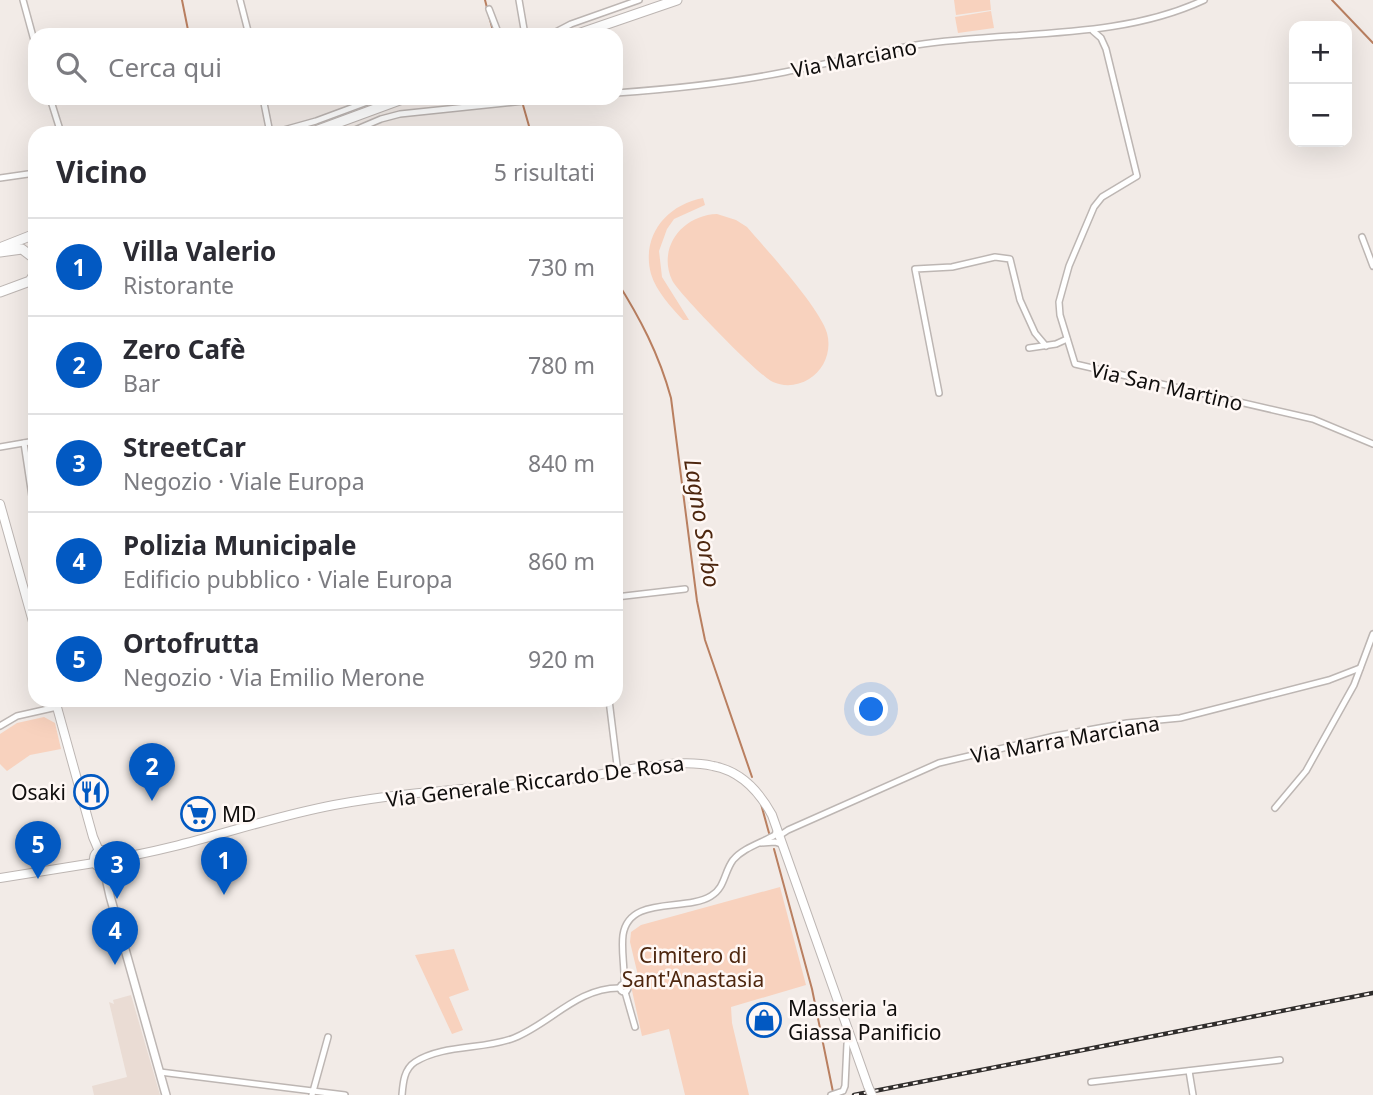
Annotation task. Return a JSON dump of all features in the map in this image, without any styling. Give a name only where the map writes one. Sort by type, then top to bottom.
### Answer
[{"type":"highway","points":[[595,28],[677,0]]},
{"type":"highway","points":[[329,126],[386,105]]},
{"type":"highway","points":[[0,250],[28,237]]},
{"type":"highway","points":[[0,250],[22,249],[28,254]]},
{"type":"highway","points":[[0,292],[28,282]]},
{"type":"main road","points":[[0,504],[28,602]]},
{"type":"main road","points":[[57,707],[99,851]]},
{"type":"main road","name":"Via Generale Riccardo De Rosa","points":[[112,859],[150,852],[334,805],[687,763],[721,768],[738,775],[752,786],[767,806],[872,1095]]},
{"type":"main road","points":[[0,878],[94,863],[104,869],[111,865],[112,859],[108,852],[99,851]]},
{"type":"main road","points":[[94,863],[95,855],[99,851]]},
{"type":"street","points":[[23,0],[31,28]]},
{"type":"street","points":[[240,0],[247,28]]},
{"type":"street","points":[[519,0],[523,28]]},
{"type":"street","points":[[563,28],[639,0]]},
{"type":"street","name":"Via Marciano","points":[[623,92],[707,85],[916,45],[1050,32],[1093,31],[1157,19],[1204,0]]},
{"type":"street","points":[[489,9],[496,28]]},
{"type":"street","name":"Via San Martino","points":[[1093,31],[1101,38],[1106,49],[1130,138],[1137,176],[1102,197],[1094,207],[1062,287],[1060,315],[1067,339],[1072,346],[1075,364],[1312,419],[1373,444]]},
{"type":"street","points":[[52,105],[59,126]]},
{"type":"street","points":[[265,105],[270,126]]},
{"type":"street","points":[[298,126],[359,105]]},
{"type":"street","points":[[364,126],[400,114],[479,105]]},
{"type":"street","points":[[0,178],[28,174]]},
{"type":"street","points":[[1362,237],[1373,266]]},
{"type":"street","points":[[939,393],[914,271],[916,269],[952,267],[995,257],[1010,259],[1020,300],[1035,333],[1046,346]]},
{"type":"street","points":[[1029,348],[1067,339]]},
{"type":"street","points":[[0,447],[28,442]]},
{"type":"street","points":[[24,443],[28,470]]},
{"type":"street","points":[[623,596],[685,589]]},
{"type":"street","points":[[1275,808],[1306,771],[1354,685],[1373,634]]},
{"type":"street","name":"Via Marra Marciana","points":[[635,1027],[623,988],[623,933],[633,916],[646,909],[692,902],[713,895],[722,887],[733,861],[745,850],[775,835],[780,836],[788,830],[939,763],[1127,723],[1180,718],[1329,680],[1360,668]]},
{"type":"street","points":[[0,726],[17,716],[46,707]]},
{"type":"street","points":[[609,707],[618,772]]},
{"type":"street","points":[[761,843],[775,842],[780,836]]},
{"type":"street","points":[[104,869],[166,1095]]},
{"type":"street","points":[[402,1095],[405,1073],[415,1062],[434,1054],[515,1038],[586,995],[608,988],[623,988]]},
{"type":"street","points":[[831,1095],[843,1091],[845,1086],[847,1044],[850,1035]]},
{"type":"street","points":[[312,1092],[328,1037]]},
{"type":"street","points":[[1091,1082],[1280,1060]]},
{"type":"street","points":[[1189,1071],[1193,1095]]},
{"type":"street","points":[[160,1072],[342,1095]]},
{"type":"shaded area","points":[[131,995],[160,1095],[94,1095],[92,1086],[127,1077],[109,1002],[114,1004],[113,1000]]},
{"type":"green space","points":[[954,0],[990,0],[991,10],[956,15]]},
{"type":"green space","points":[[991,11],[994,28],[958,33],[955,17]]},
{"type":"green space","points":[[703,198],[705,205],[674,219],[659,251],[662,277],[689,320],[683,320],[656,287],[651,274],[650,247],[659,224],[668,215],[678,207]]},
{"type":"green space","points":[[717,214],[747,227],[792,279],[822,322],[827,333],[827,353],[819,371],[805,381],[782,385],[765,377],[703,317],[672,280],[668,256],[676,235],[694,220]]},
{"type":"green space","points":[[44,717],[55,723],[61,749],[30,755],[7,771],[0,764],[0,734],[17,723]]},
{"type":"green space","name":"Cimitero di Sant'Anastasia","points":[[780,887],[806,985],[731,1007],[732,1023],[749,1095],[685,1095],[669,1029],[642,1036],[631,986],[640,984],[630,942],[631,932],[641,925]]},
{"type":"green space","points":[[454,949],[469,990],[449,997],[463,1030],[452,1034],[415,955]]},
{"type":"waterway","points":[[182,0],[188,28]]},
{"type":"waterway","name":"Lagno Sorbo","points":[[485,0],[492,28]]},
{"type":"waterway","points":[[1332,0],[1373,43]]},
{"type":"waterway","name":"Lagno Sorbo","points":[[523,105],[529,126]]},
{"type":"waterway","name":"Lagno Sorbo","points":[[623,292],[648,337],[671,398],[697,601],[705,640],[752,777]]},
{"type":"waterway","name":"Lagno Sorbo","points":[[761,804],[769,833]]},
{"type":"waterway","name":"Lagno Sorbo","points":[[774,849],[812,989],[833,1092]]},
{"type":"railway","points":[[854,1095],[1373,993]]},
{"type":"place","name":"Osaki","points":[[91,792]]},
{"type":"place","name":"Zero Cafè","points":[[152,801]]},
{"type":"place","name":"MD","points":[[198,814]]},
{"type":"place","name":"Ortofrutta","points":[[38,879]]},
{"type":"place","name":"Villa Valerio","points":[[224,895]]},
{"type":"place","name":"StreetCar","points":[[117,899]]},
{"type":"place","name":"Polizia Municipale","points":[[115,965]]},
{"type":"place","name":"Masseria 'a Giassa Panificio","points":[[764,1020]]}]
